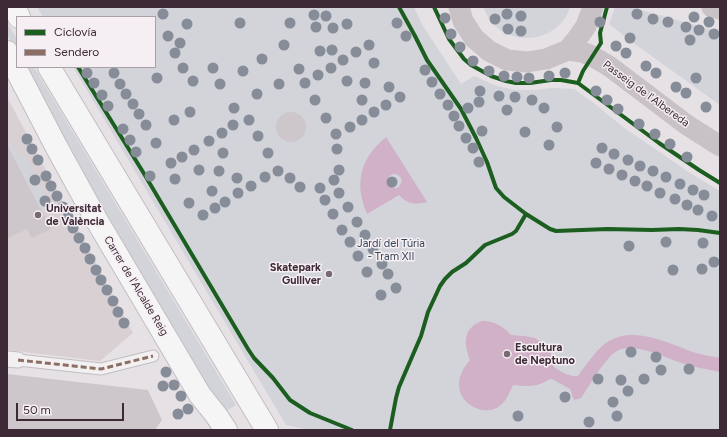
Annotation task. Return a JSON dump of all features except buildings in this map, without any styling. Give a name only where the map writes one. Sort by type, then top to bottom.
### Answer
[{"type":"main road","points":[[14,7],[18,16]]},
{"type":"main road","points":[[459,7],[463,21],[474,38],[489,52],[507,60],[527,62],[546,59],[568,50],[586,26],[593,7]]},
{"type":"main road","points":[[712,7],[720,9]]},
{"type":"main road","name":"Passeig de l'Albereda","points":[[568,50],[582,52],[609,66],[687,125],[720,146]]},
{"type":"main road","name":"Carrer de l'Alcalde Reig","points":[[7,52],[96,219],[200,395],[216,414],[226,430]]},
{"type":"main road","points":[[50,68],[267,430]]},
{"type":"street","points":[[12,360],[101,368],[153,356]]},
{"type":"shaded area","name":"Universitat de València","points":[[7,97],[133,333],[100,361],[7,350]]},
{"type":"shaded area","points":[[386,137],[427,202],[408,202],[399,195],[367,214],[363,202],[360,181],[365,163],[377,145]],"holes":[[[396,174],[399,175],[402,181],[397,188],[393,188],[388,185],[387,181],[390,176]]]},
{"type":"shaded area","points":[[482,321],[498,325],[511,335],[535,338],[544,344],[550,351],[554,367],[572,376],[578,376],[592,357],[609,341],[630,335],[651,338],[696,353],[720,358],[720,372],[681,363],[642,349],[626,348],[619,350],[609,358],[581,398],[574,400],[570,389],[550,379],[534,386],[513,385],[507,398],[502,404],[496,408],[482,410],[475,408],[464,399],[460,392],[459,385],[462,371],[470,360],[466,347],[467,334],[474,325]]},
{"type":"green space","name":"Jardí del Túria - Tram XII","points":[[37,7],[414,7],[423,26],[461,84],[474,76],[497,86],[515,90],[553,88],[574,89],[623,127],[690,173],[720,191],[720,430],[309,430],[286,425],[74,68],[156,68],[156,16],[42,16]]},
{"type":"green space","points":[[483,7],[570,7],[559,26],[550,32],[530,38],[519,37],[499,29],[491,22]]},
{"type":"green space","points":[[615,7],[630,7],[720,32],[720,105],[609,24]]},
{"type":"green space","points":[[7,22],[16,37],[16,52],[7,35]]},
{"type":"green space","points":[[25,68],[35,68],[236,405],[226,411],[215,401],[148,292]]},
{"type":"green space","points":[[13,142],[20,155],[25,156],[52,208],[42,213],[7,145]]},
{"type":"marked path","points":[[18,360],[101,369],[153,356]]},
{"type":"cycle path","points":[[399,7],[427,60],[461,109],[487,162],[496,188],[504,197],[526,214],[550,229],[556,231],[679,229],[720,233]]},
{"type":"cycle path","points":[[434,7],[449,39],[464,59],[471,65],[491,76],[516,83],[551,80],[578,83],[659,143],[720,183]]},
{"type":"cycle path","points":[[578,83],[583,71],[601,43],[600,33],[607,7]]},
{"type":"cycle path","points":[[79,68],[143,172],[254,358],[273,378],[290,400],[310,413],[352,430]]},
{"type":"cycle path","points":[[390,430],[399,387],[421,336],[428,312],[440,286],[452,272],[466,263],[485,245],[516,231],[526,214]]},
{"type":"place","name":"Universitat de València","points":[[38,215]]},
{"type":"place","name":"Skatepark Gulliver","points":[[329,274]]},
{"type":"place","name":"Escultura de Neptuno","points":[[507,354]]}]
